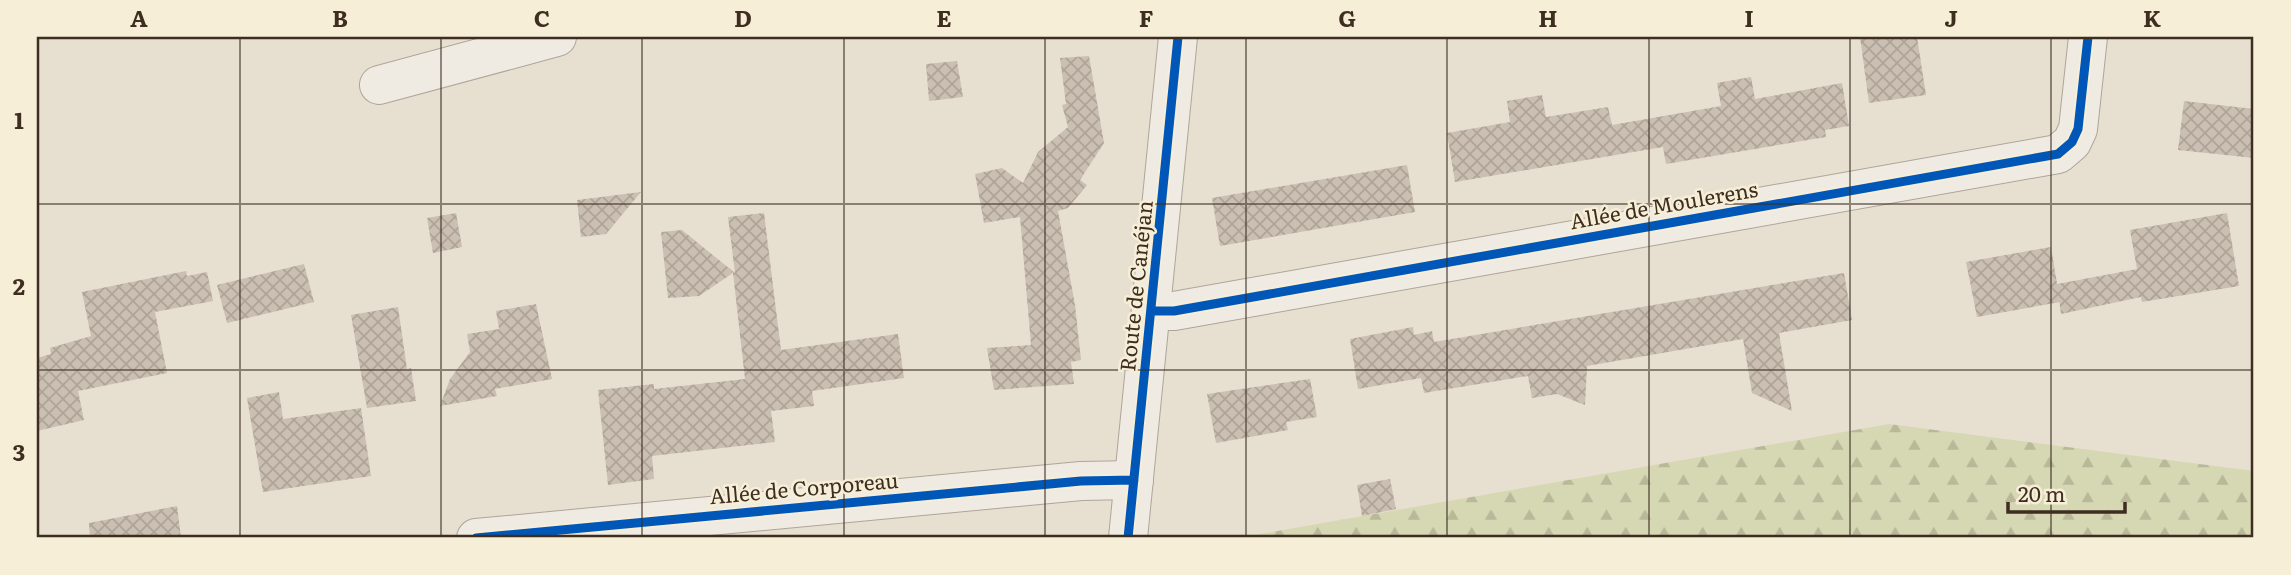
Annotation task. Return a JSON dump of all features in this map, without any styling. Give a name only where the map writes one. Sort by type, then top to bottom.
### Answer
[{"type":"street","points":[[379,85],[557,37]]},
{"type":"street","name":"Route de Canéjan","points":[[1128,538],[1178,37]]},
{"type":"street","name":"Allée de Moulerens","points":[[1152,311],[1174,311],[2058,154],[2072,142],[2078,128],[2088,37]]},
{"type":"street","name":"Allée de Corporeau","points":[[476,538],[1081,481],[1134,480]]},
{"type":"green space","points":[[1889,424],[2254,471],[2254,538],[1237,538]]},
{"type":"building","points":[[1860,37],[1917,37],[1926,95],[1869,103]]},
{"type":"building","points":[[1089,56],[1104,143],[1080,180],[1087,185],[1068,208],[1058,211],[1075,305],[1081,360],[1071,362],[1074,384],[994,390],[987,348],[1031,345],[1020,217],[984,223],[975,174],[1002,168],[1023,183],[1038,152],[1068,127],[1062,105],[1066,104],[1060,58]]},
{"type":"building","points":[[957,61],[963,97],[929,101],[926,64]]},
{"type":"building","points":[[1751,77],[1755,99],[1842,83],[1849,126],[1825,130],[1826,137],[1666,164],[1663,147],[1455,182],[1447,133],[1510,122],[1507,101],[1542,95],[1546,117],[1608,107],[1612,125],[1721,106],[1717,83]]},
{"type":"building","points":[[2184,101],[2254,109],[2254,158],[2178,150]]},
{"type":"building","points":[[1407,165],[1415,212],[1220,246],[1212,198]]},
{"type":"building","points":[[641,192],[606,234],[581,237],[577,200]]},
{"type":"building","points":[[456,213],[462,247],[433,253],[427,218]]},
{"type":"building","points":[[764,213],[781,350],[898,334],[904,378],[812,391],[814,406],[771,411],[775,442],[652,456],[654,479],[608,485],[598,390],[654,384],[654,389],[745,379],[733,273],[699,296],[668,298],[661,232],[682,230],[735,273],[728,217]]},
{"type":"building","points":[[2227,213],[2239,286],[2142,302],[2141,297],[2061,314],[2057,284],[2137,269],[2130,230]]},
{"type":"building","points":[[2051,247],[2060,302],[1977,317],[1966,262]]},
{"type":"building","points":[[304,264],[314,302],[227,323],[217,285]]},
{"type":"building","points":[[186,271],[187,276],[207,272],[213,301],[155,312],[167,373],[78,391],[84,420],[37,431],[37,358],[51,354],[50,348],[91,336],[82,292]]},
{"type":"building","points":[[1844,273],[1852,320],[1779,333],[1792,411],[1752,393],[1743,339],[1587,366],[1585,405],[1557,394],[1532,398],[1528,376],[1424,393],[1421,378],[1358,389],[1350,339],[1413,327],[1414,335],[1432,331],[1434,342]]},
{"type":"building","points":[[536,304],[552,379],[495,389],[497,396],[440,406],[450,379],[470,352],[467,334],[499,329],[496,311]]},
{"type":"building","points":[[398,307],[407,369],[411,368],[416,401],[367,408],[351,315]]},
{"type":"building","points":[[1310,379],[1317,417],[1286,422],[1288,430],[1216,443],[1207,394]]},
{"type":"building","points":[[279,392],[283,419],[361,408],[371,476],[263,492],[247,398]]},
{"type":"building","points":[[1390,479],[1396,509],[1362,516],[1357,485]]},
{"type":"building","points":[[177,506],[181,538],[90,538],[89,523]]},
{"type":"cycle path","points":[[1128,538],[1178,37]]},
{"type":"cycle path","points":[[1152,311],[1174,311],[2058,154],[2072,142],[2078,129],[2088,37]]},
{"type":"cycle path","points":[[476,538],[1081,481],[1134,480]]}]
